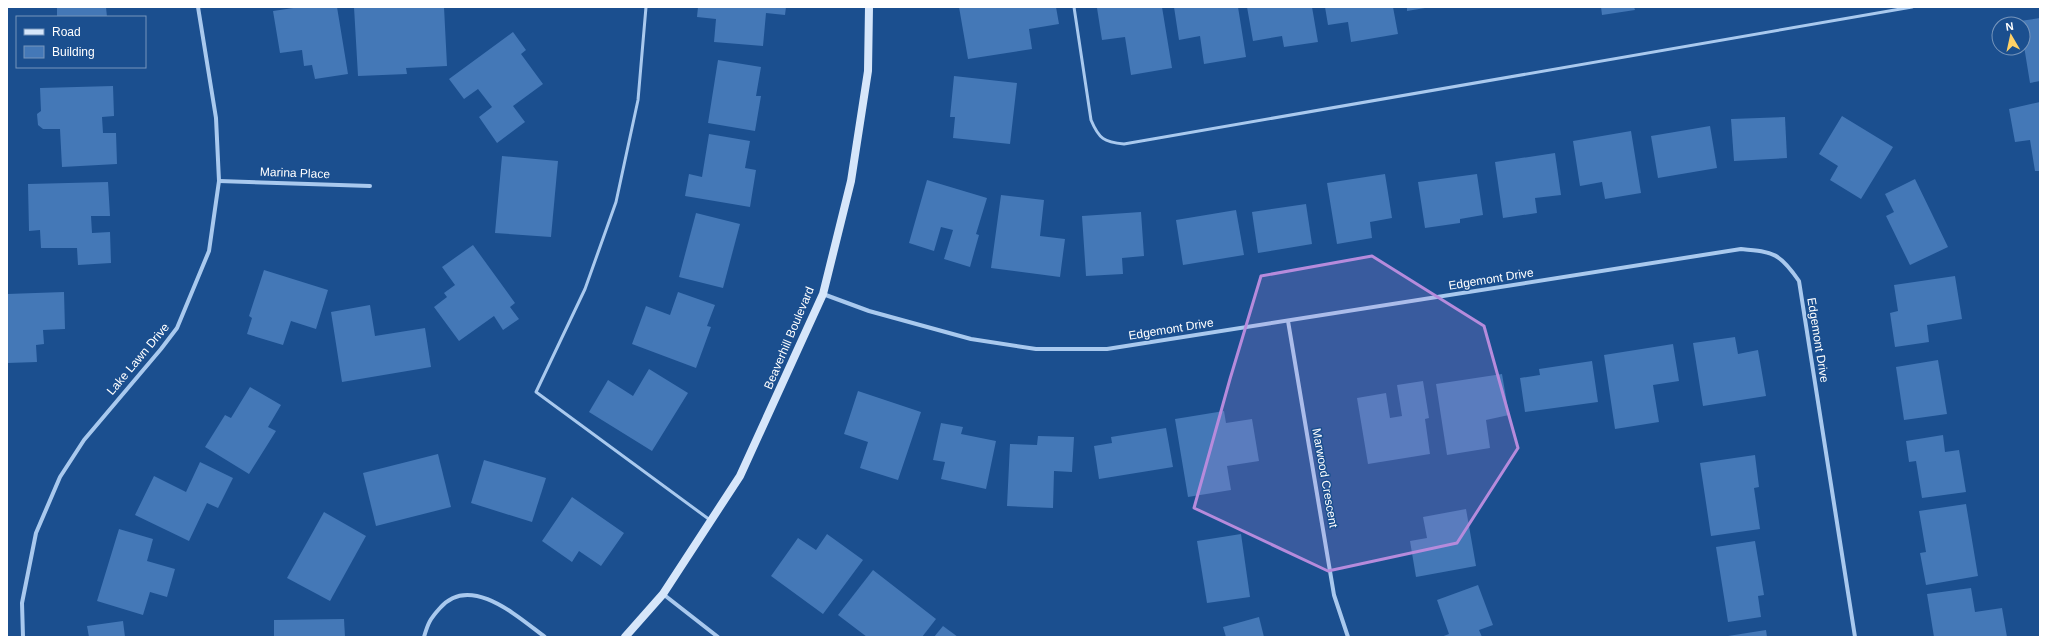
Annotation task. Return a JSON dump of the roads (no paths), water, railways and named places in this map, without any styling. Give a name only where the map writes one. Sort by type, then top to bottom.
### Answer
[{"type":"street","name":"Lake Lawn Drive","points":[[23,637],[22,603],[36,533],[57,484],[84,440],[177,328],[188,305],[209,251],[219,181],[216,118],[198,7]]},
{"type":"street","name":"Beaverhill Boulevard","points":[[625,637],[663,594],[740,476],[823,294],[851,181],[868,71],[869,7]]},
{"type":"street","name":"Marina Place","points":[[219,181],[370,186]]},
{"type":"street","name":"Edgemont Drive","points":[[823,294],[864,309],[971,339],[1036,349],[1107,349],[1741,249],[1766,251],[1786,261],[1799,281],[1855,637]]},
{"type":"street","name":"Marwood Crescent","points":[[1288,321],[1334,595],[1348,637]]},
{"type":"street","points":[[424,637],[428,621],[446,600],[472,594],[502,605],[545,637]]},
{"type":"street","points":[[663,594],[718,637]]},
{"type":"lane","points":[[646,7],[638,100],[616,202],[585,289],[536,392],[711,521]]},
{"type":"lane","points":[[1074,7],[1091,120],[1096,132],[1108,142],[1124,144],[1912,7]]}]
